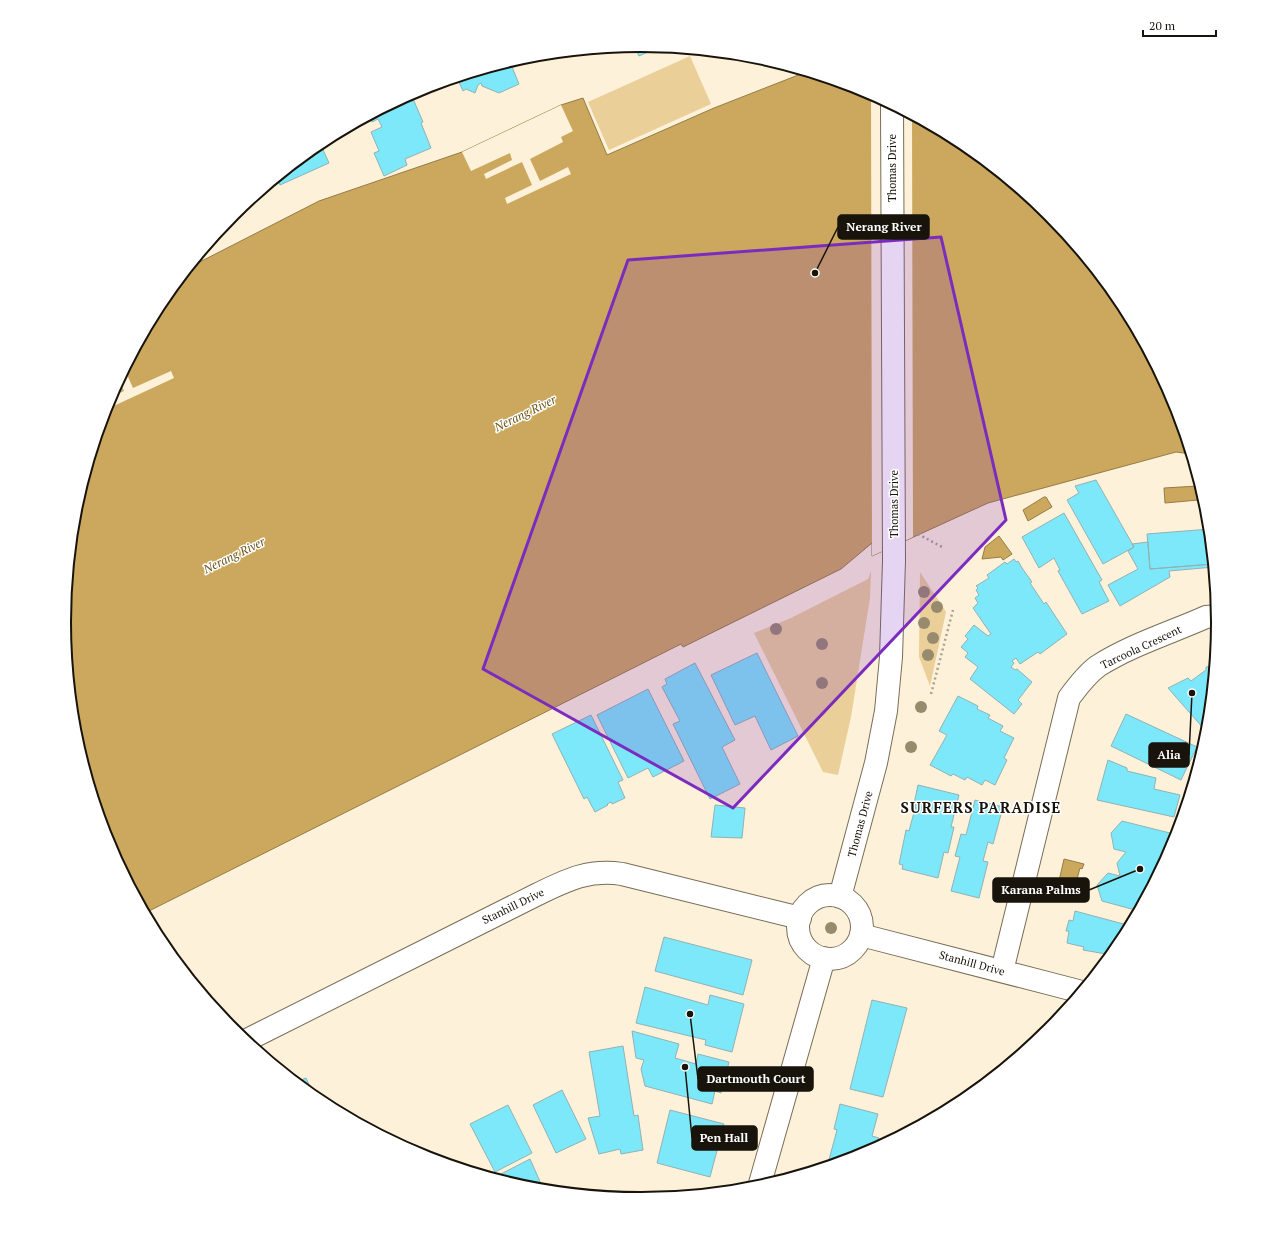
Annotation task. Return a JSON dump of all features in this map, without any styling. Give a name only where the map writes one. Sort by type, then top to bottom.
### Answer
[{"type":"street","name":"Thomas Drive","points":[[840,897],[876,763],[886,711],[892,657],[894,561],[892,110]]},
{"type":"street","name":"Tarcoola Crescent","points":[[1002,971],[1069,698],[1077,687],[1098,667],[1134,648],[1206,617],[1212,617]]},
{"type":"street","name":"Stanhill Drive","points":[[251,1038],[538,894],[570,879],[590,873],[606,872],[622,874],[800,918]]},
{"type":"street","points":[[830,895],[840,897],[855,907],[862,925],[861,935],[851,951],[834,959],[824,958],[814,954],[806,948],[801,939],[798,928],[800,918],[804,909],[811,901],[820,896],[830,895]]},
{"type":"street","name":"Stanhill Drive","points":[[861,935],[1077,991]]},
{"type":"street","points":[[761,1180],[824,958]]},
{"type":"path","points":[[914,532],[944,548]]},
{"type":"path","points":[[931,694],[953,610]]},
{"type":"highlighted area","points":[[941,237],[1006,520],[733,808],[483,669],[628,260]]},
{"type":"shaded area","points":[[690,56],[711,104],[609,150],[588,102]]},
{"type":"shaded area","points":[[871,571],[870,598],[851,717],[838,775],[823,772],[754,633],[791,618],[868,579]]},
{"type":"shaded area","points":[[920,572],[946,612],[930,686],[919,657]]},
{"type":"water","points":[[800,74],[860,95],[894,111],[927,128],[989,170],[1045,219],[1094,275],[1116,306],[1136,337],[1153,370],[1169,404],[1186,453],[1176,452],[988,503],[872,556],[872,543],[841,569],[683,647],[681,644],[149,911],[114,841],[90,770],[82,734],[72,660],[72,585],[82,511],[90,475],[101,439],[114,404],[130,370],[147,337],[167,306],[200,262],[319,201],[462,152],[561,105],[583,98],[607,155],[714,108]]},
{"type":"water","points":[[1195,486],[1198,500],[1165,503],[1164,488]]},
{"type":"water","points":[[1046,497],[1052,507],[1028,521],[1023,510]]},
{"type":"water","points":[[999,536],[1012,554],[1003,560],[1001,557],[982,559],[985,547]]},
{"type":"water","points":[[1064,859],[1084,864],[1082,869],[1080,868],[1073,894],[1057,890]]},
{"type":"pier","points":[[871,100],[912,120],[913,537],[872,556]]},
{"type":"pier","points":[[561,105],[573,131],[561,137],[563,142],[530,159],[540,181],[568,167],[571,174],[507,204],[505,198],[532,185],[522,162],[486,179],[484,174],[512,160],[510,153],[471,171],[462,152]]},
{"type":"pier","points":[[171,371],[174,378],[113,406],[119,393],[124,391],[122,387],[127,375],[133,388]]},
{"type":"building","points":[[637,52],[648,52],[639,56]]},
{"type":"building","points":[[512,67],[519,84],[499,93],[482,86],[481,83],[478,85],[475,93],[466,89],[463,91],[459,82]]},
{"type":"building","points":[[413,100],[423,122],[421,123],[431,148],[405,159],[407,165],[384,176],[374,153],[379,151],[371,132],[382,127],[378,119],[372,122],[371,120]]},
{"type":"building","points":[[323,149],[329,163],[280,185],[279,182]]},
{"type":"building","points":[[1096,480],[1134,547],[1103,564],[1067,500],[1079,493],[1075,486]]},
{"type":"building","points":[[1064,513],[1102,580],[1099,582],[1109,601],[1082,614],[1058,571],[1060,570],[1054,558],[1039,568],[1022,537]]},
{"type":"building","points":[[1204,529],[1209,564],[1150,569],[1147,534]]},
{"type":"building","points":[[1148,542],[1150,569],[1209,564],[1209,567],[1169,571],[1170,577],[1120,606],[1108,585],[1138,569],[1128,551],[1134,547],[1132,544]]},
{"type":"building","points":[[1014,559],[1016,562],[1018,561],[1044,604],[1046,602],[1067,634],[1040,654],[1038,652],[1020,664],[1016,658],[1012,661],[1014,663],[1011,667],[1015,670],[1017,669],[1032,682],[1018,700],[1022,704],[1014,714],[970,679],[978,667],[965,657],[968,653],[961,647],[968,639],[965,636],[974,625],[988,636],[991,634],[973,608],[978,603],[975,598],[979,595],[976,590],[978,588],[976,586],[989,578],[987,575],[1005,562],[1007,564]]},
{"type":"building","points":[[757,653],[798,736],[771,750],[755,716],[735,725],[711,675]]},
{"type":"building","points":[[695,663],[735,740],[722,747],[740,784],[710,799],[673,724],[680,721],[662,687],[667,684],[665,679]]},
{"type":"building","points":[[1206,667],[1210,667],[1202,727],[1168,688],[1188,678],[1191,681],[1206,670]]},
{"type":"building","points":[[648,689],[684,761],[653,777],[648,768],[628,778],[597,715]]},
{"type":"building","points":[[958,696],[978,706],[977,709],[990,715],[988,718],[1003,726],[1000,731],[1014,738],[1004,758],[1007,760],[995,785],[985,780],[982,785],[967,777],[965,780],[953,774],[951,776],[930,765],[947,735],[939,731]]},
{"type":"building","points":[[1126,714],[1197,747],[1181,780],[1111,746]]},
{"type":"building","points":[[591,715],[623,780],[618,782],[625,798],[612,804],[611,802],[595,812],[587,797],[584,799],[552,734]]},
{"type":"building","points":[[1108,760],[1127,768],[1127,771],[1156,778],[1154,789],[1180,795],[1174,817],[1097,800]]},
{"type":"building","points":[[918,785],[959,795],[951,827],[954,827],[948,853],[944,852],[938,878],[902,869],[903,865],[899,864],[906,830],[909,831],[916,805],[914,804]]},
{"type":"building","points":[[975,800],[1003,807],[993,844],[988,842],[983,861],[988,862],[979,898],[951,891],[960,857],[955,856],[961,834],[966,835]]},
{"type":"building","points":[[715,805],[745,808],[742,838],[711,837]]},
{"type":"building","points":[[1122,821],[1172,833],[1135,910],[1102,901],[1097,885],[1108,873],[1120,876],[1117,863],[1126,852],[1114,849],[1111,833]]},
{"type":"building","points":[[1075,911],[1125,924],[1105,954],[1083,950],[1084,947],[1067,943],[1069,931],[1066,931],[1069,920],[1073,921]]},
{"type":"building","points":[[664,937],[752,960],[743,995],[655,971]]},
{"type":"building","points":[[645,987],[708,1005],[710,995],[744,1004],[732,1052],[705,1045],[706,1040],[636,1023]]},
{"type":"building","points":[[872,1000],[907,1008],[883,1097],[850,1089]]},
{"type":"building","points":[[632,1031],[679,1044],[675,1058],[696,1064],[698,1054],[729,1062],[721,1093],[715,1091],[712,1104],[645,1086],[641,1069],[644,1060],[636,1058]]},
{"type":"building","points":[[623,1046],[634,1116],[638,1115],[643,1150],[621,1154],[620,1149],[599,1154],[588,1118],[600,1116],[589,1052]]},
{"type":"building","points":[[306,1078],[310,1086],[301,1080]]},
{"type":"building","points":[[562,1090],[586,1139],[556,1153],[533,1105]]},
{"type":"building","points":[[840,1104],[878,1114],[872,1136],[879,1138],[878,1142],[828,1162],[837,1130],[834,1129]]},
{"type":"building","points":[[508,1105],[532,1153],[495,1172],[470,1124]]},
{"type":"building","points":[[670,1110],[724,1124],[710,1177],[657,1163]]},
{"type":"building","points":[[530,1159],[541,1184],[502,1176],[501,1174]]},
{"type":"place","name":"Nerang River","points":[[815,273]]},
{"type":"place","name":"Alia","points":[[1192,693]]},
{"type":"place","name":"Karana Palms","points":[[1140,869]]},
{"type":"place","name":"Dartmouth Court","points":[[690,1014]]},
{"type":"place","name":"Pen Hall","points":[[685,1067]]},
{"type":"district","name":"SURFERS PARADISE","points":[[981,807]]}]
